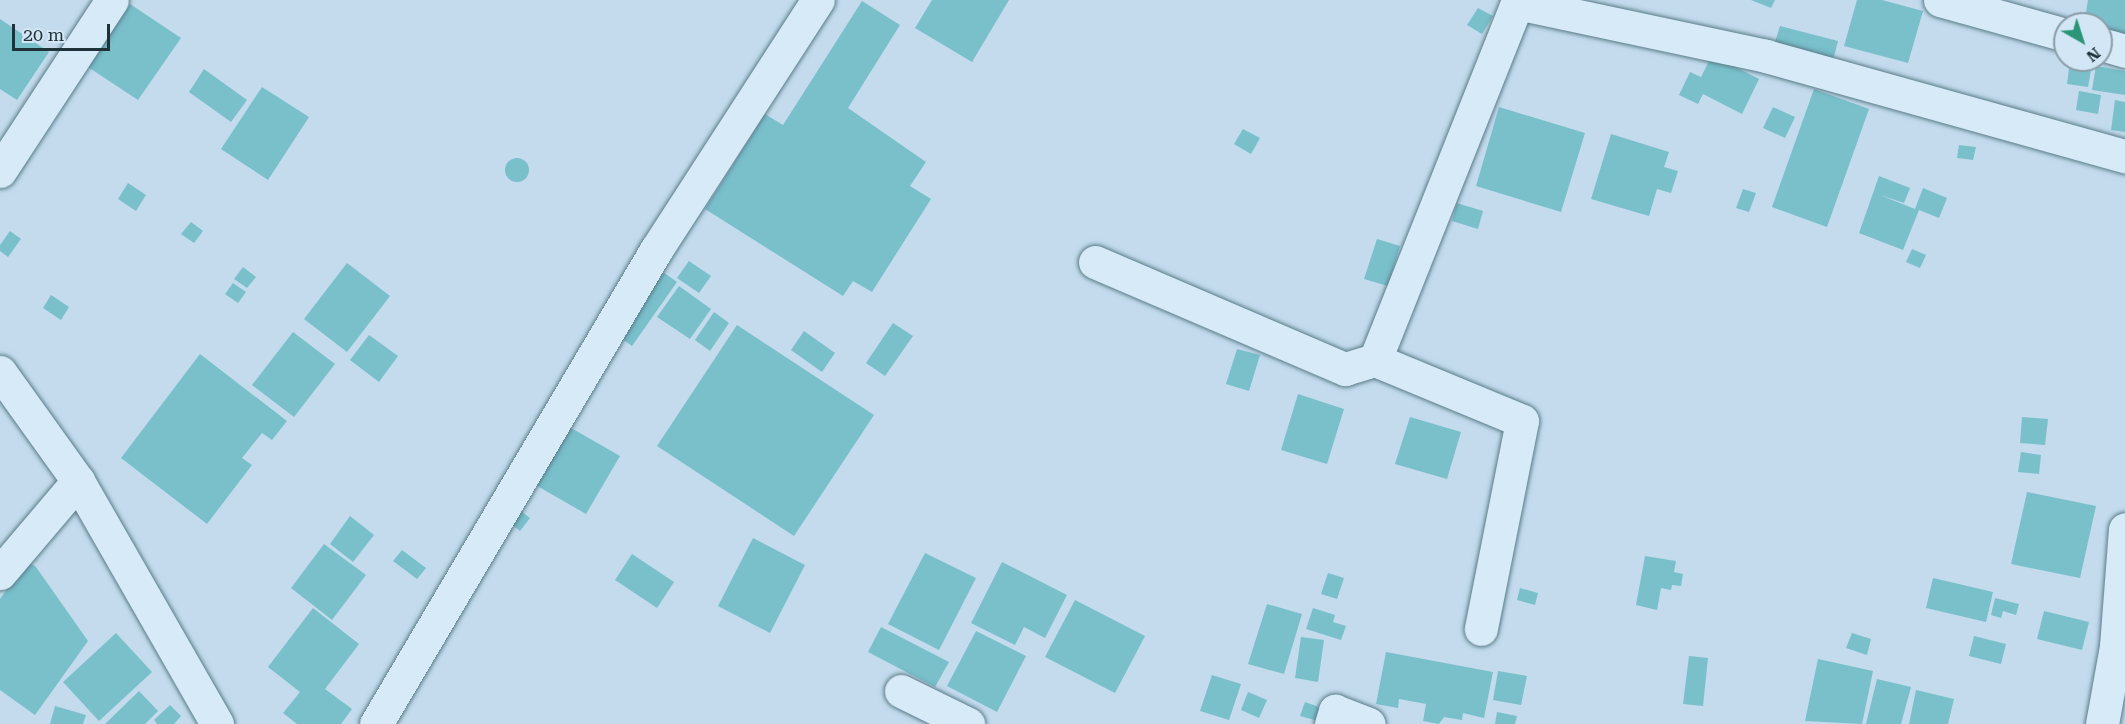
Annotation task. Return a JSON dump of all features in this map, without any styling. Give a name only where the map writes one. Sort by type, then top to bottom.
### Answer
[{"type":"street","points":[[0,171],[112,0]]},
{"type":"street","points":[[376,724],[656,250],[818,0]]},
{"type":"street","points":[[1940,0],[2053,31]]},
{"type":"street","points":[[1375,360],[1517,3],[1766,57],[2125,156]]},
{"type":"street","points":[[1095,262],[1345,369],[1375,360],[1522,421],[1481,629]]},
{"type":"street","points":[[0,372],[78,481],[211,722]]},
{"type":"street","points":[[0,573],[78,481]]},
{"type":"street","points":[[2102,724],[2121,647],[2125,529]]},
{"type":"street","points":[[901,691],[968,724]]},
{"type":"street","points":[[1331,724],[1335,711],[1369,724]]},
{"type":"building","points":[[932,0],[1009,0],[972,62],[915,28]]},
{"type":"building","points":[[1751,0],[1775,0],[1771,8]]},
{"type":"building","points":[[1857,0],[1882,0],[1923,11],[1908,63],[1844,46]]},
{"type":"building","points":[[2088,0],[2125,0],[2125,34],[2113,32],[2113,12],[2086,12]]},
{"type":"building","points":[[862,1],[900,25],[848,108],[926,162],[910,186],[931,199],[872,292],[853,281],[843,296],[705,209],[765,114],[783,125]]},
{"type":"building","points":[[130,4],[181,38],[138,100],[88,67]]},
{"type":"building","points":[[1478,8],[1493,16],[1482,34],[1467,25]]},
{"type":"building","points":[[0,19],[49,52],[17,100],[0,89]]},
{"type":"building","points":[[1780,26],[1838,41],[1832,64],[1774,45]]},
{"type":"building","points":[[1712,55],[1759,79],[1742,114],[1703,94],[1698,104],[1679,95],[1690,72],[1701,77]]},
{"type":"building","points":[[204,69],[247,100],[231,122],[189,92]]},
{"type":"building","points":[[2113,69],[2125,71],[2125,95],[2092,90],[2095,72],[2113,72]]},
{"type":"building","points":[[2069,72],[2091,72],[2088,87],[2067,84]]},
{"type":"building","points":[[262,87],[309,117],[268,180],[221,149]]},
{"type":"building","points":[[1814,89],[1869,109],[1827,227],[1772,207]]},
{"type":"building","points":[[2079,91],[2101,95],[2098,114],[2076,110]]},
{"type":"building","points":[[2115,100],[2125,102],[2125,132],[2111,130]]},
{"type":"building","points":[[1499,107],[1585,133],[1561,212],[1476,186]]},
{"type":"building","points":[[1773,107],[1795,117],[1785,138],[1763,128]]},
{"type":"building","points":[[1243,129],[1260,138],[1251,154],[1234,144]]},
{"type":"building","points":[[1611,134],[1669,152],[1664,167],[1678,171],[1671,193],[1657,189],[1649,216],[1591,199]]},
{"type":"building","points":[[1959,145],[1976,147],[1973,160],[1957,158]]},
{"type":"building","points":[[517,158],[526,161],[529,170],[526,179],[517,182],[508,179],[505,170],[508,161]]},
{"type":"building","points":[[1879,176],[1910,188],[1904,203],[1880,195],[1915,209],[1923,188],[1947,198],[1939,218],[1919,210],[1903,250],[1859,233]]},
{"type":"building","points":[[128,183],[146,195],[136,211],[118,199]]},
{"type":"building","points":[[1743,189],[1756,193],[1749,212],[1736,208]]},
{"type":"building","points":[[1457,203],[1483,211],[1478,229],[1452,221]]},
{"type":"building","points":[[191,222],[203,231],[194,243],[181,234]]},
{"type":"building","points":[[10,231],[21,239],[8,257],[0,251],[0,245]]},
{"type":"building","points":[[1377,239],[1400,246],[1388,286],[1364,279]]},
{"type":"building","points":[[1912,249],[1926,255],[1920,268],[1906,262]]},
{"type":"building","points":[[689,261],[711,276],[699,293],[677,278]]},
{"type":"building","points":[[347,263],[390,296],[347,352],[304,319]]},
{"type":"building","points":[[243,267],[256,277],[247,288],[234,279]]},
{"type":"building","points":[[663,272],[677,282],[632,346],[618,336]]},
{"type":"building","points":[[233,283],[246,292],[238,303],[225,294]]},
{"type":"building","points":[[679,286],[711,309],[690,339],[657,317]]},
{"type":"building","points":[[51,295],[69,307],[61,320],[43,308]]},
{"type":"building","points":[[714,312],[729,323],[710,351],[695,340]]},
{"type":"building","points":[[893,323],[913,336],[885,376],[866,363]]},
{"type":"building","points":[[737,325],[874,415],[794,536],[657,446]]},
{"type":"building","points":[[804,331],[835,353],[822,372],[791,350]]},
{"type":"building","points":[[293,332],[335,364],[294,417],[252,385]]},
{"type":"building","points":[[369,335],[398,356],[379,382],[350,360]]},
{"type":"building","points":[[1237,349],[1260,355],[1249,391],[1226,384]]},
{"type":"building","points":[[200,354],[287,421],[272,440],[262,433],[242,458],[252,465],[207,524],[121,458]]},
{"type":"building","points":[[1298,394],[1344,409],[1327,464],[1281,450]]},
{"type":"building","points":[[1410,417],[1461,432],[1447,479],[1395,464]]},
{"type":"building","points":[[2022,417],[2048,419],[2045,445],[2020,443]]},
{"type":"building","points":[[566,425],[620,456],[586,514],[532,483]]},
{"type":"building","points":[[2021,452],[2041,455],[2039,474],[2018,472]]},
{"type":"building","points":[[2027,492],[2096,506],[2080,578],[2011,564]]},
{"type":"building","points":[[516,507],[530,518],[520,531],[506,520]]},
{"type":"building","points":[[350,516],[374,535],[353,562],[330,544]]},
{"type":"building","points":[[753,538],[805,565],[770,633],[718,606]]},
{"type":"building","points":[[324,544],[366,575],[332,620],[291,588]]},
{"type":"building","points":[[402,550],[426,568],[417,579],[393,561]]},
{"type":"building","points":[[925,553],[976,578],[939,650],[888,624]]},
{"type":"building","points":[[632,554],[674,582],[657,608],[615,580]]},
{"type":"building","points":[[1645,556],[1676,561],[1674,572],[1683,574],[1681,586],[1672,585],[1671,590],[1661,588],[1657,610],[1636,605]]},
{"type":"building","points":[[27,561],[36,567],[88,641],[35,715],[0,690],[0,599]]},
{"type":"building","points":[[1002,562],[1067,595],[1045,638],[1024,627],[1015,645],[971,623]]},
{"type":"building","points":[[1328,573],[1344,578],[1337,599],[1321,594]]},
{"type":"building","points":[[1933,578],[1993,592],[1986,622],[1926,608]]},
{"type":"building","points":[[1520,588],[1538,593],[1535,605],[1517,600]]},
{"type":"building","points":[[1995,598],[2019,604],[2016,615],[2003,611],[2001,618],[1991,615]]},
{"type":"building","points":[[1075,600],[1145,636],[1115,693],[1045,657]]},
{"type":"building","points":[[1267,604],[1302,614],[1284,674],[1248,664]]},
{"type":"building","points":[[313,608],[359,644],[325,689],[352,709],[341,724],[297,724],[283,713],[300,692],[268,667]]},
{"type":"building","points":[[1313,608],[1335,615],[1333,622],[1346,626],[1341,640],[1306,629]]},
{"type":"building","points":[[2044,611],[2089,622],[2082,650],[2037,639]]},
{"type":"building","points":[[881,627],[949,662],[935,687],[868,652]]},
{"type":"building","points":[[976,631],[1026,656],[997,712],[947,686]]},
{"type":"building","points":[[116,633],[152,672],[99,721],[63,682]]},
{"type":"building","points":[[1852,633],[1871,639],[1867,655],[1846,648]]},
{"type":"building","points":[[1974,636],[2006,644],[2001,664],[1969,656]]},
{"type":"building","points":[[1301,637],[1324,640],[1318,682],[1295,678]]},
{"type":"building","points":[[1386,652],[1493,672],[1484,718],[1463,713],[1462,720],[1444,717],[1439,724],[1423,721],[1426,704],[1399,699],[1398,708],[1376,704]]},
{"type":"building","points":[[1689,656],[1708,658],[1703,706],[1683,704]]},
{"type":"building","points":[[1818,659],[1873,671],[1862,724],[1805,721]]},
{"type":"building","points":[[1498,671],[1527,676],[1521,705],[1493,700]]},
{"type":"building","points":[[1212,675],[1241,684],[1229,720],[1200,711]]},
{"type":"building","points":[[1877,679],[1911,687],[1901,724],[1866,724]]},
{"type":"building","points":[[1916,690],[1954,699],[1948,724],[1909,724]]},
{"type":"building","points":[[139,691],[158,711],[145,724],[105,724]]},
{"type":"building","points":[[1248,692],[1267,700],[1259,718],[1241,710]]},
{"type":"building","points":[[1305,702],[1322,708],[1318,721],[1300,716]]},
{"type":"building","points":[[170,705],[181,716],[174,724],[157,724],[154,720]]},
{"type":"building","points":[[55,706],[86,715],[83,724],[50,724]]},
{"type":"building","points":[[1497,712],[1517,716],[1515,724],[1495,724]]}]
